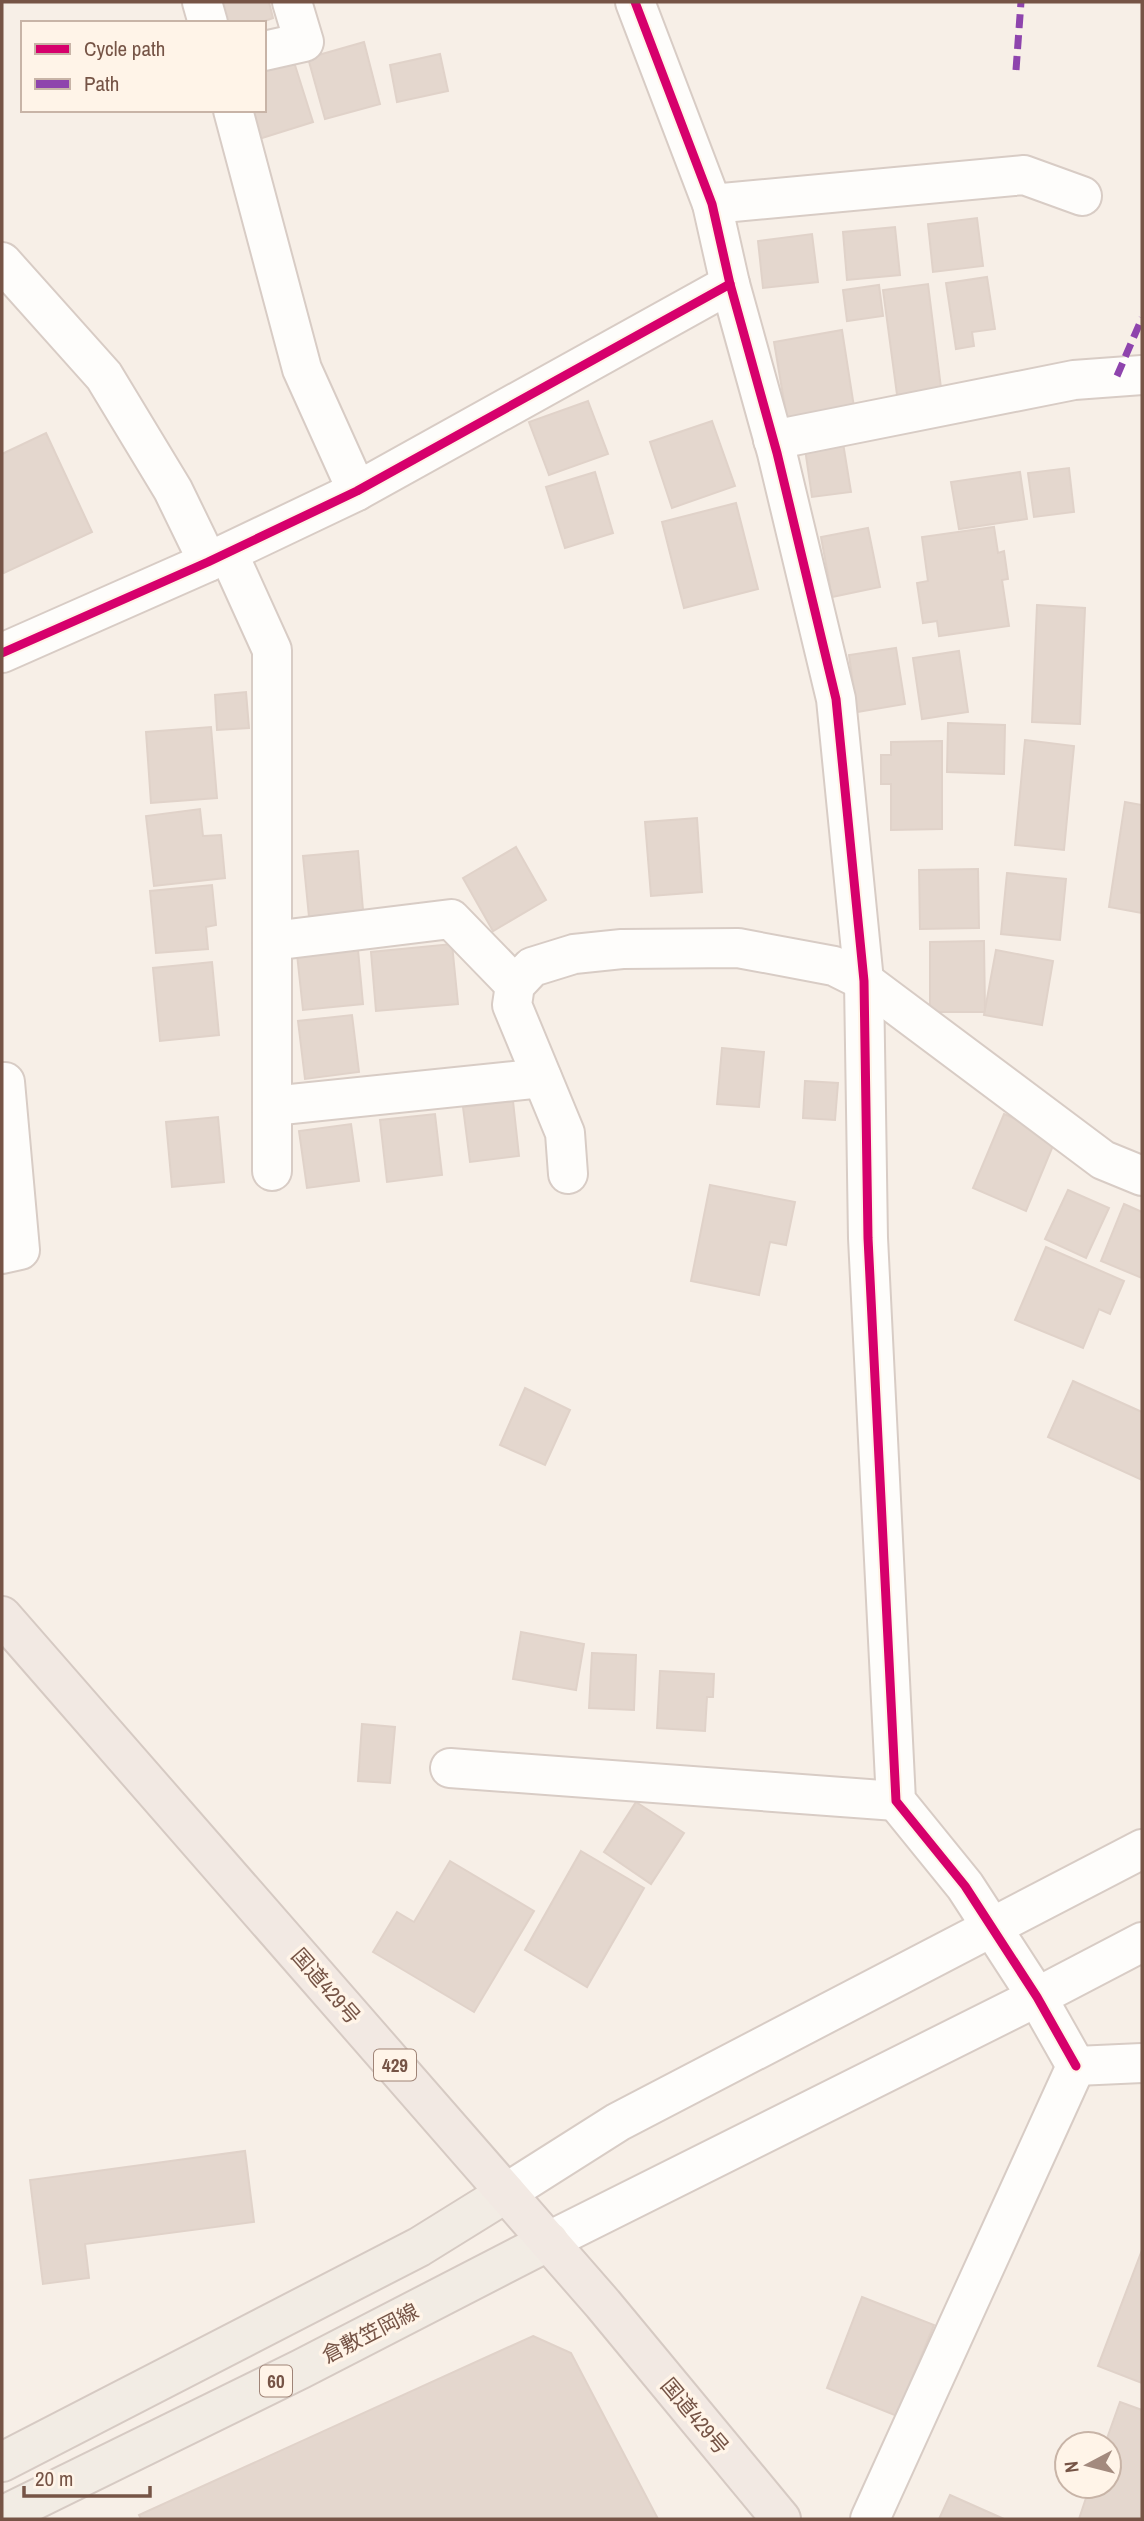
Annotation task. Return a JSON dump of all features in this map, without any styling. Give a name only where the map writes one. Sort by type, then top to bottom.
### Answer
[{"type":"highway","name":"国道429号","points":[[2,1616],[603,2304],[781,2519]]},
{"type":"main road","points":[[2,2462],[419,2246],[506,2193]]},
{"type":"main road","name":"倉敷笠岡線","points":[[14,2514],[548,2241]]},
{"type":"street","points":[[202,2],[207,21]]},
{"type":"street","points":[[266,51],[304,42],[292,2]]},
{"type":"street","points":[[635,2],[712,204],[836,699],[864,981],[868,1252],[896,1801],[965,1886],[1037,1997],[1076,2066]]},
{"type":"street","points":[[234,112],[302,369],[357,491]]},
{"type":"street","points":[[712,204],[1024,175],[1082,196]]},
{"type":"street","points":[[2,262],[104,376],[272,650],[272,1171]]},
{"type":"street","points":[[2,653],[218,558],[357,491],[730,284]]},
{"type":"street","points":[[773,440],[1074,380],[1142,375]]},
{"type":"street","points":[[272,941],[451,919],[515,985]]},
{"type":"street","points":[[569,1174],[565,1133],[512,1005],[515,985],[532,967],[574,954],[635,949],[738,948],[834,966],[864,981],[1103,1160],[1142,1176]]},
{"type":"street","points":[[272,1106],[542,1078]]},
{"type":"street","points":[[2,1254],[20,1250],[5,1082]]},
{"type":"street","points":[[450,1769],[896,1801]]},
{"type":"street","points":[[506,2193],[618,2122],[1142,1849]]},
{"type":"street","points":[[548,2241],[1142,1942]]},
{"type":"street","points":[[1076,2066],[1142,2063]]},
{"type":"street","points":[[870,2519],[1076,2066]]},
{"type":"building","points":[[216,2],[269,2],[273,18],[265,21],[221,21]]},
{"type":"building","points":[[364,42],[380,104],[325,119],[308,58]]},
{"type":"building","points":[[440,54],[448,91],[397,102],[390,65]]},
{"type":"building","points":[[294,62],[313,122],[259,139],[251,112],[266,112],[266,70]]},
{"type":"building","points":[[977,218],[983,266],[933,272],[928,224]]},
{"type":"building","points":[[895,227],[900,275],[847,280],[843,232]]},
{"type":"building","points":[[812,234],[818,282],[763,288],[758,241]]},
{"type":"building","points":[[987,277],[995,329],[972,332],[974,346],[956,349],[946,283]]},
{"type":"building","points":[[928,284],[942,396],[898,402],[883,290]]},
{"type":"building","points":[[879,285],[883,316],[847,321],[843,290]]},
{"type":"building","points":[[842,330],[854,407],[787,419],[774,342]]},
{"type":"building","points":[[588,401],[608,454],[549,475],[529,422]]},
{"type":"building","points":[[712,421],[735,486],[672,508],[650,442]]},
{"type":"building","points":[[46,433],[92,532],[4,573],[2,454]]},
{"type":"building","points":[[843,443],[851,492],[812,497],[805,449]]},
{"type":"building","points":[[1069,468],[1074,512],[1034,517],[1028,473]]},
{"type":"building","points":[[595,472],[613,533],[565,548],[546,487]]},
{"type":"building","points":[[1020,472],[1027,519],[959,529],[951,482]]},
{"type":"building","points":[[736,503],[758,589],[684,608],[662,522]]},
{"type":"building","points":[[994,527],[998,553],[1004,551],[1008,579],[1002,580],[1009,626],[939,636],[937,621],[923,623],[917,583],[928,581],[922,537]]},
{"type":"building","points":[[868,528],[880,587],[832,597],[821,537]]},
{"type":"building","points":[[1037,605],[1085,608],[1080,724],[1032,722]]},
{"type":"building","points":[[896,648],[905,704],[857,712],[849,655]]},
{"type":"building","points":[[959,651],[968,712],[922,719],[913,658]]},
{"type":"building","points":[[246,692],[249,728],[217,730],[215,695]]},
{"type":"building","points":[[948,723],[1005,725],[1004,774],[947,772]]},
{"type":"building","points":[[211,727],[217,798],[151,803],[146,732]]},
{"type":"building","points":[[1025,740],[1074,746],[1064,850],[1015,845]]},
{"type":"building","points":[[942,741],[942,829],[891,830],[891,784],[881,784],[881,755],[891,755],[891,742]]},
{"type":"building","points":[[1125,802],[1142,805],[1142,913],[1109,907]]},
{"type":"building","points":[[200,809],[203,836],[221,835],[225,878],[154,886],[146,816]]},
{"type":"building","points":[[697,818],[702,892],[651,896],[645,822]]},
{"type":"building","points":[[516,847],[546,900],[493,931],[463,878]]},
{"type":"building","points":[[358,851],[364,922],[310,927],[303,856]]},
{"type":"building","points":[[978,869],[979,928],[920,929],[919,870]]},
{"type":"building","points":[[1007,873],[1066,879],[1060,940],[1001,934]]},
{"type":"building","points":[[212,885],[216,925],[206,927],[208,949],[156,953],[150,891]]},
{"type":"building","points":[[357,939],[363,1004],[303,1010],[296,945]]},
{"type":"building","points":[[984,941],[985,1012],[930,1012],[930,942]]},
{"type":"building","points":[[452,944],[458,1004],[376,1011],[371,952]]},
{"type":"building","points":[[996,950],[1053,961],[1042,1025],[984,1015]]},
{"type":"building","points":[[212,962],[219,1035],[160,1041],[153,968]]},
{"type":"building","points":[[352,1015],[359,1072],[305,1079],[298,1021]]},
{"type":"building","points":[[722,1048],[764,1052],[759,1107],[717,1104]]},
{"type":"building","points":[[805,1081],[838,1083],[835,1120],[803,1118]]},
{"type":"building","points":[[513,1101],[519,1156],[470,1162],[463,1107]]},
{"type":"building","points":[[435,1114],[442,1175],[387,1182],[380,1120]]},
{"type":"building","points":[[1004,1114],[1057,1136],[1026,1211],[973,1188]]},
{"type":"building","points":[[218,1117],[224,1182],[172,1187],[166,1122]]},
{"type":"building","points":[[351,1124],[359,1181],[307,1188],[299,1131]]},
{"type":"building","points":[[710,1185],[795,1202],[786,1245],[770,1242],[759,1295],[691,1281]]},
{"type":"building","points":[[1068,1190],[1109,1208],[1086,1258],[1045,1239]]},
{"type":"building","points":[[1124,1204],[1142,1212],[1142,1278],[1101,1261]]},
{"type":"building","points":[[1046,1247],[1124,1281],[1110,1314],[1099,1309],[1083,1348],[1015,1320]]},
{"type":"building","points":[[1073,1381],[1142,1412],[1142,1480],[1048,1437]]},
{"type":"building","points":[[525,1388],[570,1410],[545,1465],[500,1445]]},
{"type":"building","points":[[521,1632],[584,1644],[576,1690],[513,1679]]},
{"type":"building","points":[[592,1653],[636,1655],[634,1710],[589,1708]]},
{"type":"building","points":[[660,1671],[714,1674],[713,1697],[707,1697],[705,1731],[657,1728]]},
{"type":"building","points":[[362,1724],[395,1727],[390,1783],[358,1781]]},
{"type":"building","points":[[636,1802],[684,1833],[651,1884],[604,1852]]},
{"type":"building","points":[[581,1851],[644,1888],[587,1987],[525,1950]]},
{"type":"building","points":[[450,1861],[534,1911],[474,2012],[373,1952],[397,1912],[414,1922]]},
{"type":"building","points":[[245,2151],[254,2222],[85,2244],[89,2278],[43,2284],[30,2180]]},
{"type":"building","points":[[1142,2250],[1142,2383],[1098,2366]]},
{"type":"building","points":[[862,2297],[934,2325],[897,2416],[827,2388]]},
{"type":"building","points":[[533,2336],[571,2353],[658,2519],[141,2519],[139,2515]]},
{"type":"building","points":[[1120,2402],[1142,2410],[1142,2519],[1079,2519],[1085,2500],[1123,2500],[1123,2430],[1110,2430]]},
{"type":"building","points":[[950,2495],[1004,2519],[939,2519]]},
{"type":"marked path","points":[[1016,70],[1021,2]]},
{"type":"marked path","points":[[1117,376],[1142,318]]},
{"type":"cycle path","points":[[635,2],[712,204],[730,284],[777,453],[836,699],[864,981],[868,1238],[896,1801],[965,1886],[1037,1997],[1076,2066]]},
{"type":"cycle path","points":[[2,653],[208,562],[357,491],[730,284]]}]
